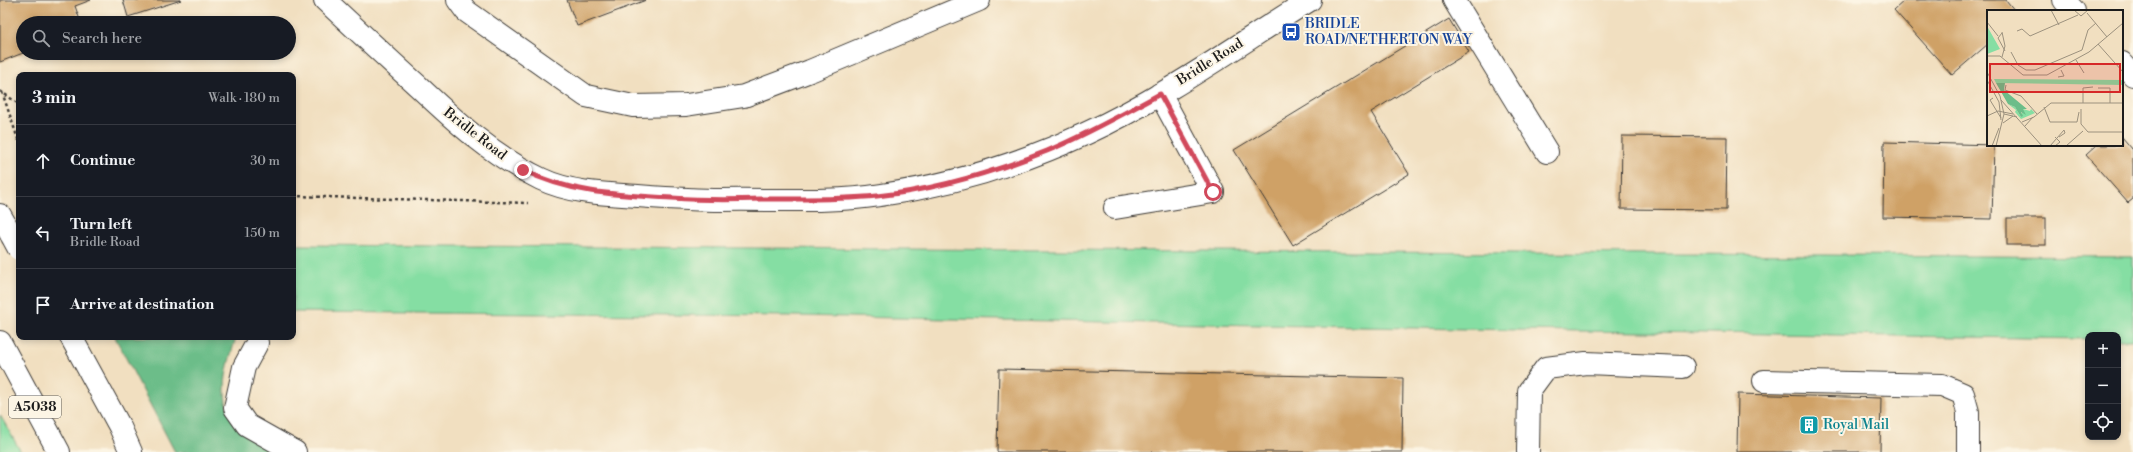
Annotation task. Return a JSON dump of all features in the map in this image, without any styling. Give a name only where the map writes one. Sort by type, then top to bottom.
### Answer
[{"type":"street","name":"Bridle Road","points":[[325,0],[468,132],[495,153],[544,181],[569,188],[607,194],[693,200],[817,199],[878,196],[940,185],[1046,151],[1090,132],[1160,94],[1310,0]]},
{"type":"street","points":[[458,0],[466,10],[586,96],[633,106],[686,105],[744,96],[810,71],[979,0]]},
{"type":"street","points":[[1454,0],[1547,152]]},
{"type":"street","points":[[2064,0],[2073,10]]},
{"type":"street","points":[[2123,64],[2133,75]]},
{"type":"street","points":[[1115,208],[1213,192],[1160,94]]},
{"type":"street","points":[[0,215],[15,243]]},
{"type":"street","points":[[73,340],[87,364],[131,452]]},
{"type":"street","name":"A5038","points":[[0,342],[59,452]]},
{"type":"street","points":[[257,343],[244,367],[235,408],[248,424],[296,452]]},
{"type":"street","points":[[1528,452],[1529,391],[1546,368],[1586,363],[1683,367]]},
{"type":"street","points":[[1764,382],[1942,385],[1963,394],[1968,412],[1968,452]]},
{"type":"path","points":[[1,91],[16,102]]},
{"type":"path","points":[[1,91],[16,134]]},
{"type":"path","points":[[296,196],[542,204],[569,188]]},
{"type":"green space","points":[[296,245],[2133,257],[2133,340],[2121,340],[2121,332],[2085,332],[2085,339],[796,316],[296,312]]},
{"type":"green space","points":[[117,340],[235,340],[226,376],[225,397],[227,407],[231,416],[238,424],[273,452],[175,452]]},
{"type":"green space","points":[[0,415],[21,452],[0,452]]},
{"type":"building","points":[[0,0],[91,0],[75,6],[79,16],[16,16],[16,56],[0,62]]},
{"type":"building","points":[[123,0],[181,0],[131,16],[128,16]]},
{"type":"building","points":[[567,0],[646,0],[577,26]]},
{"type":"building","points":[[1905,0],[2006,0],[2014,10],[1987,10],[1987,45],[1952,75],[1894,10]]},
{"type":"building","points":[[1449,19],[1469,52],[1371,112],[1409,174],[1293,245],[1234,150]]},
{"type":"building","points":[[1622,136],[1727,137],[1726,210],[1621,209]]},
{"type":"building","points":[[2123,138],[2133,150],[2133,199],[2128,203],[2086,155],[2096,146],[2123,146]]},
{"type":"building","points":[[1884,142],[1994,146],[1992,219],[1883,217]]},
{"type":"building","points":[[2007,218],[2046,218],[2046,245],[2007,245]]},
{"type":"building","points":[[999,369],[1403,378],[1402,452],[997,452]]},
{"type":"building","name":"Royal Mail","points":[[1738,394],[1881,398],[1880,452],[1737,452]]},
{"type":"place","name":"BRIDLE ROAD/NETHERTON WAY","points":[[1291,32]]},
{"type":"place","name":"Royal Mail","points":[[1809,425]]},
{"type":"route","points":[[523,170],[544,181],[569,188],[607,194],[693,200],[817,199],[878,196],[940,185],[992,170],[1046,151],[1090,132],[1160,94],[1213,192]]}]
